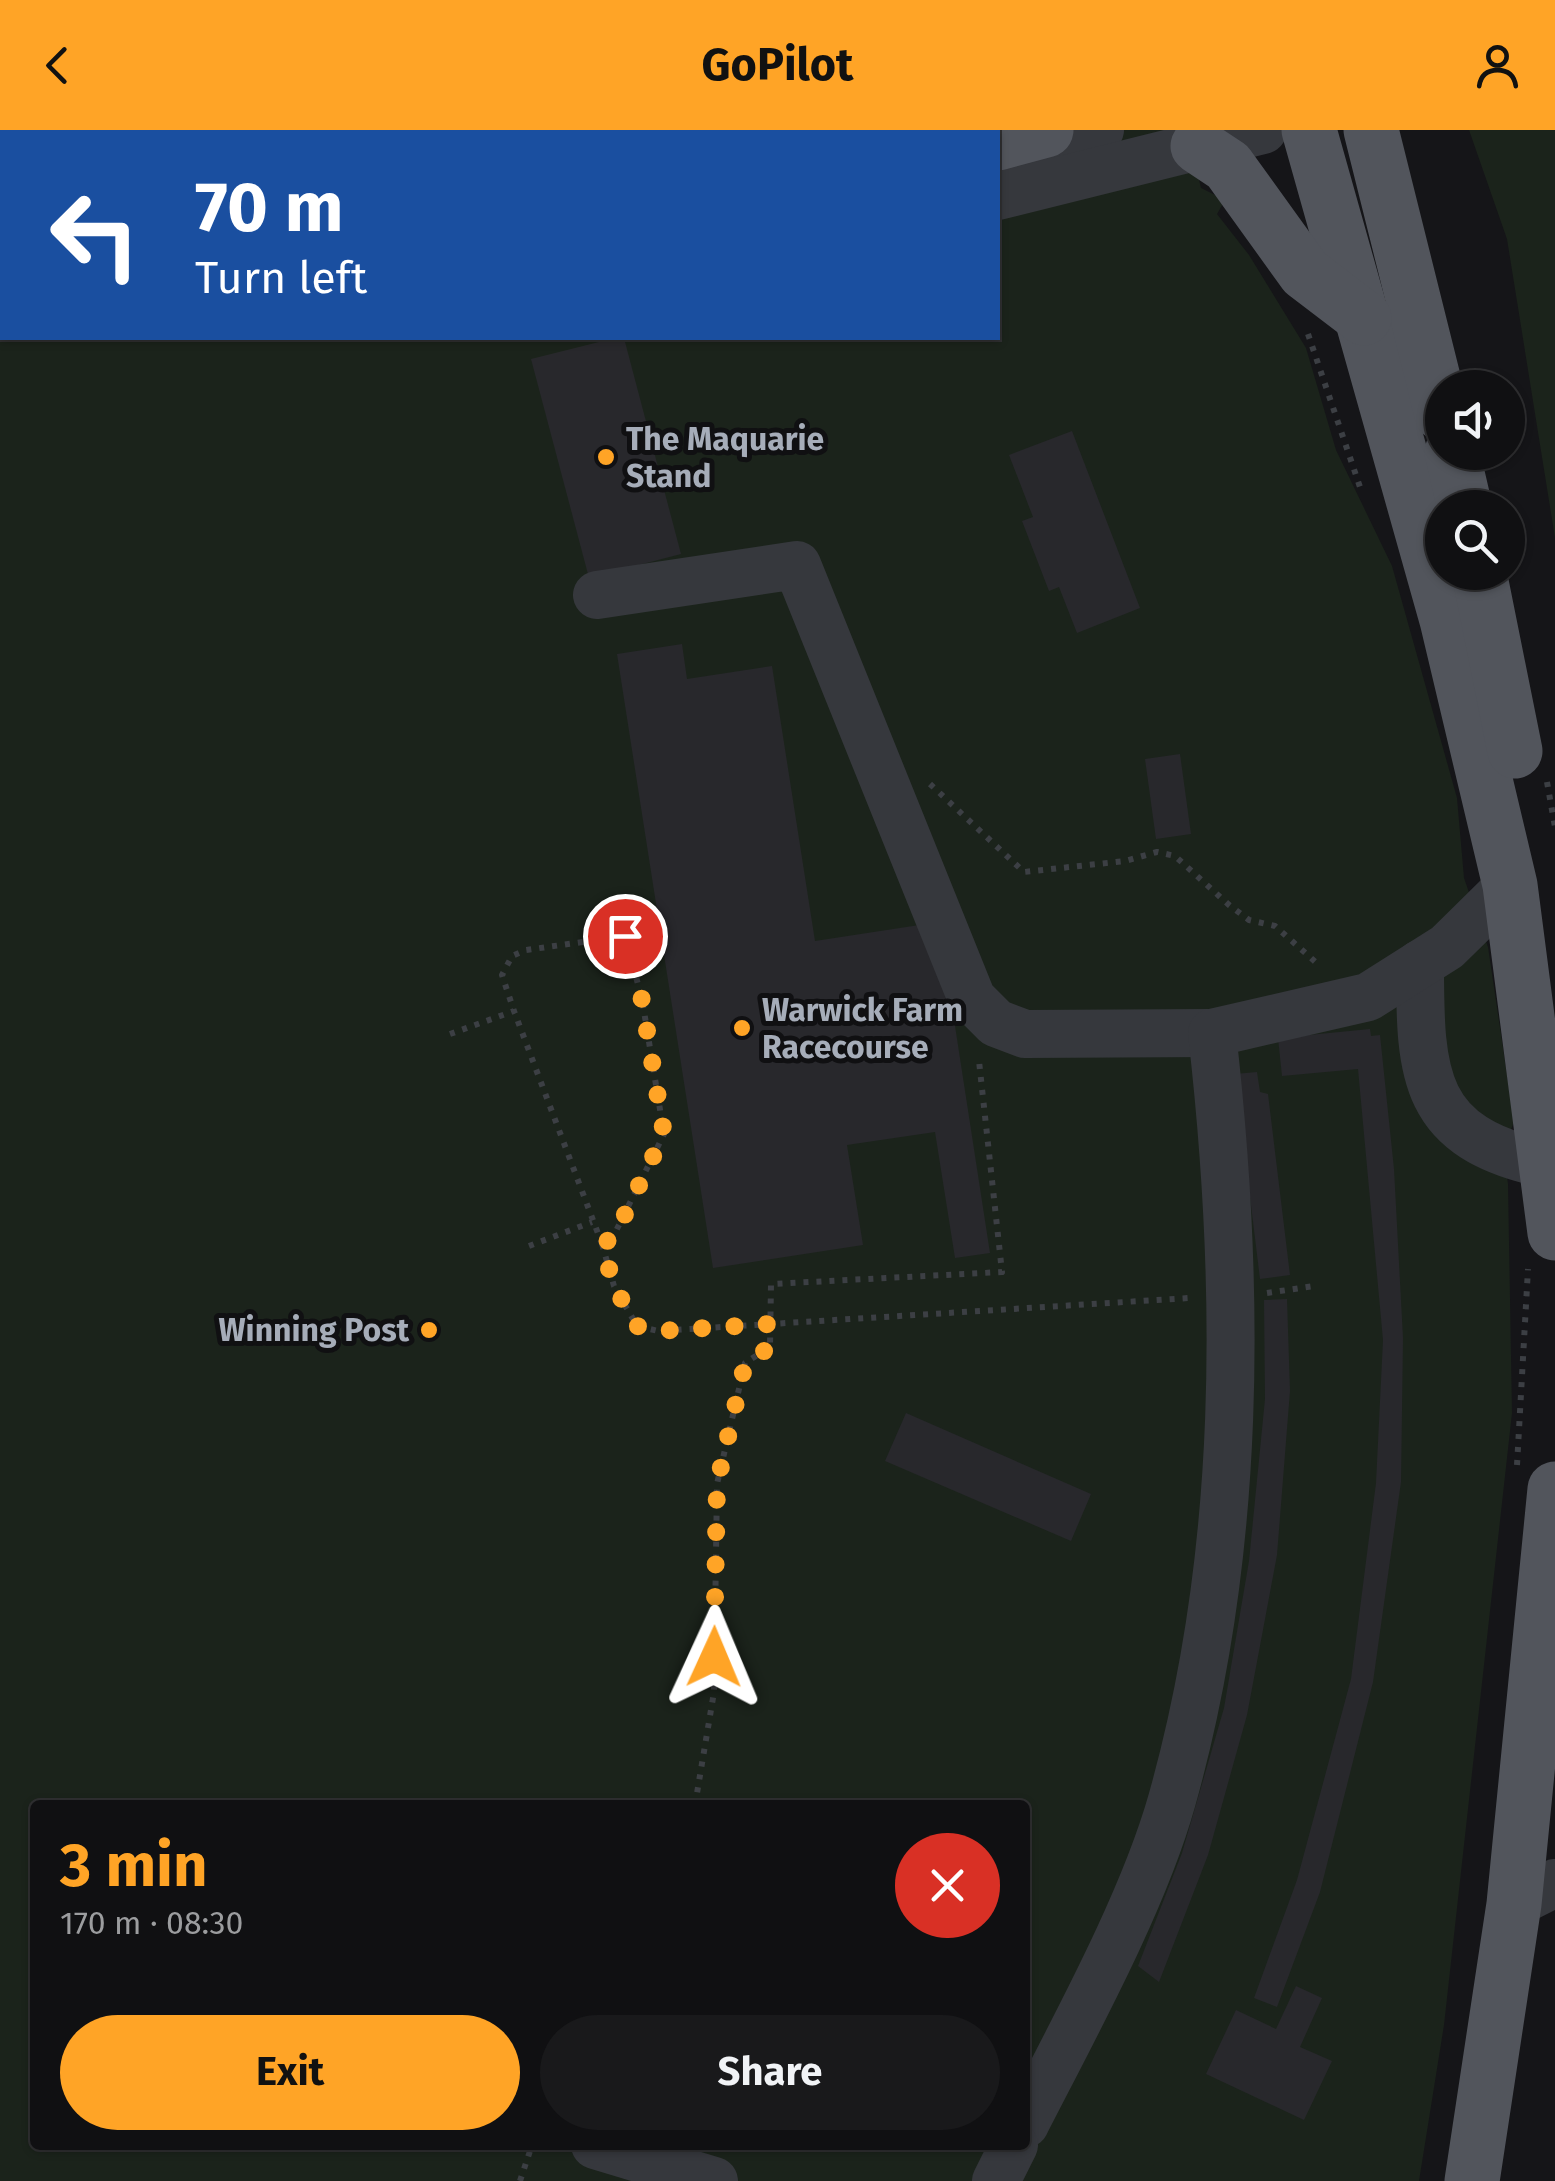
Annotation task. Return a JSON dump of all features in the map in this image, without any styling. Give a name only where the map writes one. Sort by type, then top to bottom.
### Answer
[{"type":"main road","points":[[1000,142],[1046,130]]},
{"type":"main road","points":[[1309,130],[1447,620],[1510,885],[1546,1164],[1541,1247]]},
{"type":"main road","points":[[1371,130],[1431,370]]},
{"type":"main road","points":[[1198,146],[1228,166],[1306,272],[1364,318]]},
{"type":"main road","points":[[1483,590],[1524,800],[1555,1006]]},
{"type":"main road","points":[[1472,2181],[1534,1893],[1535,1487]]},
{"type":"lane","points":[[1000,156],[1100,130]]},
{"type":"lane","points":[[1000,196],[1263,130]]},
{"type":"lane","points":[[597,594],[797,566],[972,999],[996,1023],[1025,1034],[1212,1033],[1368,997],[1447,946],[1510,885]]},
{"type":"lane","points":[[1420,964],[1420,1045],[1438,1104],[1476,1143],[1546,1164]]},
{"type":"lane","points":[[1030,2114],[1134,1898],[1172,1802],[1206,1640],[1223,1508],[1234,1343],[1225,1150],[1212,1033]]},
{"type":"lane","points":[[612,2150],[714,2181]]},
{"type":"lane","points":[[996,2181],[1012,2150]]},
{"type":"path","points":[[1298,318],[1364,495]]},
{"type":"path","points":[[875,754],[895,757],[947,796],[1024,872],[1124,861],[1158,852],[1175,856],[1250,920],[1275,926],[1316,958],[1337,1004]]},
{"type":"path","points":[[602,1244],[614,1237],[664,1134],[642,1000],[625,936],[526,950],[512,956],[502,975],[614,1286],[637,1326],[658,1331],[1193,1298]]},
{"type":"path","points":[[696,1800],[714,1692],[717,1484],[745,1364],[770,1347],[771,1284],[1002,1272],[972,999]]},
{"type":"path","points":[[450,1034],[514,1011]]},
{"type":"path","points":[[528,1246],[592,1222]]},
{"type":"path","points":[[1535,1487],[1541,1247]]},
{"type":"path","points":[[1256,1295],[1314,1286]]},
{"type":"path","points":[[520,2181],[530,2150]]},
{"type":"shaded area","name":"Warwick Farm Racecourse","points":[[1000,130],[1187,130],[1201,188],[1225,200],[1217,214],[1249,255],[1306,348],[1336,450],[1392,566],[1457,798],[1464,878],[1488,947],[1514,1122],[1510,1132],[1500,1129],[1508,1184],[1512,1413],[1444,2025],[1419,2181],[0,2181],[0,340],[1000,340]]},
{"type":"shaded area","points":[[1469,130],[1555,130],[1555,538],[1507,239]]},
{"type":"building","name":"The Maquarie Stand","points":[[607,340],[625,340],[681,554],[589,578],[531,359]]},
{"type":"building","points":[[1072,431],[1140,608],[1077,633],[1059,587],[1049,591],[1022,521],[1033,517],[1009,455]]},
{"type":"building","points":[[682,644],[687,679],[772,666],[815,941],[939,922],[990,1253],[955,1258],[935,1132],[847,1145],[863,1245],[713,1268],[617,654]]},
{"type":"building","points":[[1180,754],[1191,834],[1156,839],[1145,759]]},
{"type":"building","points":[[1370,1029],[1371,1036],[1380,1035],[1394,1169],[1403,1338],[1401,1482],[1373,1682],[1320,1892],[1277,2007],[1254,1998],[1297,1880],[1351,1679],[1376,1483],[1383,1340],[1358,1069],[1282,1076],[1278,1038]]},
{"type":"building","points":[[1257,1072],[1260,1092],[1268,1094],[1290,1275],[1260,1279],[1235,1074]]},
{"type":"building","points":[[1287,1299],[1290,1391],[1277,1555],[1247,1715],[1208,1855],[1159,1982],[1138,1966],[1182,1853],[1224,1708],[1249,1561],[1265,1399],[1264,1300]]},
{"type":"building","points":[[906,1413],[1091,1494],[1071,1541],[885,1461]]},
{"type":"building","points":[[1296,1986],[1322,1998],[1300,2047],[1332,2061],[1304,2120],[1206,2074],[1236,2010],[1276,2029]]},
{"type":"place","name":"The Maquarie Stand","points":[[606,457]]},
{"type":"place","name":"Warwick Farm Racecourse","points":[[742,1028]]},
{"type":"place","name":"Winning Post","points":[[429,1330]]},
{"type":"route","points":[[625,936],[642,1000],[664,1134],[614,1237],[602,1244],[614,1286],[637,1326],[658,1331],[769,1324],[770,1347],[745,1364],[717,1484],[714,1657]]}]
